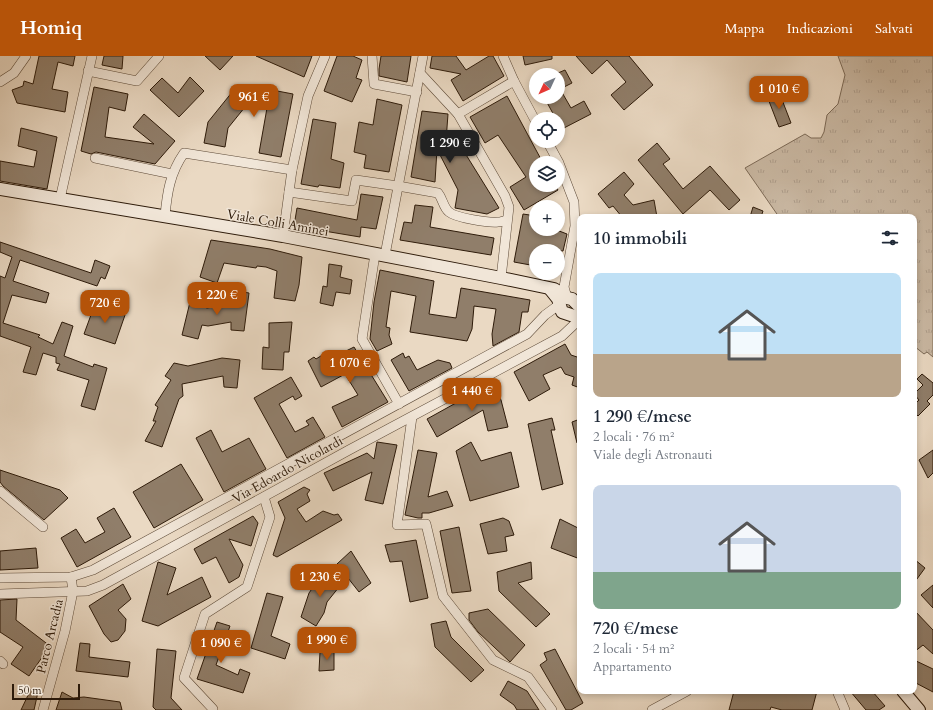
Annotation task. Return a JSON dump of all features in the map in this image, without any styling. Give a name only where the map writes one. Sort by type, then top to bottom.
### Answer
[{"type":"main road","name":"Viale Colli Aminei","points":[[0,189],[283,236],[549,288],[558,291],[572,311]]},
{"type":"main road","points":[[906,694],[919,710]]},
{"type":"street","points":[[0,82],[14,73],[26,56]]},
{"type":"street","points":[[60,199],[92,56]]},
{"type":"street","points":[[88,71],[137,81],[159,56]]},
{"type":"street","points":[[283,236],[292,170],[308,96],[325,56]]},
{"type":"street","points":[[372,56],[374,84],[417,92]]},
{"type":"street","points":[[399,404],[362,339],[380,255],[398,186],[423,56]]},
{"type":"street","points":[[503,56],[531,112]]},
{"type":"street","points":[[420,73],[435,87],[458,114],[505,196],[509,206],[510,213],[507,220],[501,278]]},
{"type":"street","points":[[458,114],[514,81]]},
{"type":"street","points":[[551,148],[559,163],[574,202],[575,226],[564,287],[577,324]]},
{"type":"street","points":[[165,216],[172,174],[176,164],[184,153],[292,170]]},
{"type":"street","points":[[95,158],[172,174]]},
{"type":"street","points":[[289,192],[352,202],[356,180],[438,193],[449,212],[456,216],[496,223],[507,220]]},
{"type":"street","points":[[574,202],[580,209],[581,214]]},
{"type":"street","name":"Via Edoardo Nicolardi","points":[[0,578],[71,577],[93,570],[527,334],[545,314],[572,311],[562,336],[103,585],[87,591],[0,594]]},
{"type":"street","points":[[412,417],[397,525],[426,524],[443,596],[493,660],[528,677],[552,710]]},
{"type":"street","points":[[0,491],[43,527]]},
{"type":"street","points":[[213,709],[184,678],[205,614],[247,587],[270,517],[264,497]]},
{"type":"street","name":"Parco Arcadia","points":[[43,710],[65,631],[73,591],[71,577]]},
{"type":"street","points":[[657,709],[682,694]]},
{"type":"street","points":[[838,694],[845,710]]},
{"type":"green space","points":[[838,56],[933,56],[933,357],[927,352],[924,354],[917,348],[917,214],[777,214],[745,168],[805,134],[811,138],[821,138],[824,132],[827,115],[838,104],[845,75]]},
{"type":"building","points":[[39,56],[75,56],[73,66],[58,62],[52,89],[68,92],[65,112],[17,103],[12,90],[23,86],[24,81],[33,84]]},
{"type":"building","points":[[104,56],[123,56],[122,69],[102,65]]},
{"type":"building","points":[[205,56],[233,56],[220,70]]},
{"type":"building","points":[[256,56],[312,56],[304,77]]},
{"type":"building","points":[[337,56],[353,56],[362,60],[356,78],[362,80],[352,102],[324,91]]},
{"type":"building","points":[[381,56],[411,56],[407,82],[379,76]]},
{"type":"building","points":[[432,56],[456,56],[466,70],[489,56],[493,56],[504,76],[463,101],[451,80],[461,74],[430,68]]},
{"type":"building","points":[[523,56],[552,56],[552,59],[525,65]]},
{"type":"building","points":[[576,56],[629,56],[653,85],[624,110],[611,95],[626,82],[607,60],[592,74]]},
{"type":"building","points":[[565,70],[572,83],[565,86]]},
{"type":"building","points":[[190,77],[204,91],[179,117],[150,90],[162,78],[178,93]]},
{"type":"building","points":[[251,86],[293,94],[281,157],[259,153],[267,108],[248,105],[245,107],[228,128],[225,147],[204,143],[208,122],[233,91]]},
{"type":"building","points":[[94,87],[128,94],[125,111],[109,107],[105,137],[154,144],[133,127],[144,114],[175,141],[155,164],[96,152],[91,154],[81,151]]},
{"type":"building","points":[[779,92],[791,123],[779,127],[767,96]]},
{"type":"building","points":[[507,96],[529,137],[529,148],[535,148],[539,156],[529,156],[529,192],[555,192],[541,200],[529,200],[529,207],[524,210],[510,187],[526,177],[498,135],[485,143],[470,117]]},
{"type":"building","points":[[565,98],[571,108],[584,101],[591,114],[565,127],[565,112],[552,112],[548,104],[565,104]]},
{"type":"building","points":[[377,99],[402,105],[389,172],[364,168],[366,155],[354,152],[359,122],[373,125]]},
{"type":"building","points":[[422,111],[448,114],[446,141],[460,145],[499,208],[487,214],[455,208],[458,190],[437,149],[435,182],[411,177]]},
{"type":"building","points":[[313,119],[336,123],[331,159],[344,163],[340,188],[319,185],[318,187],[301,184]]},
{"type":"building","points":[[21,128],[57,137],[47,189],[0,181],[0,161],[34,167],[37,151],[18,146]]},
{"type":"building","points":[[657,143],[670,159],[663,164],[683,189],[710,166],[740,200],[729,210],[710,190],[683,214],[638,160]]},
{"type":"building","points":[[624,172],[634,184],[624,195],[633,205],[654,200],[656,214],[620,214],[613,206],[609,208],[598,194]]},
{"type":"building","points":[[361,194],[383,197],[376,229],[361,227],[360,237],[294,226],[297,208],[357,220]]},
{"type":"building","points":[[415,205],[433,207],[430,227],[494,238],[491,255],[400,240],[404,222],[412,223]]},
{"type":"building","points":[[753,207],[763,211],[762,214],[751,214]]},
{"type":"building","points":[[523,214],[529,215],[529,236],[565,236],[565,233],[567,234],[565,244],[529,244],[529,265],[514,262]]},
{"type":"building","points":[[211,240],[270,249],[302,257],[299,285],[295,301],[274,298],[277,271],[266,267],[257,266],[256,268],[224,263],[217,283],[200,277]]},
{"type":"building","points":[[0,242],[91,273],[95,260],[110,266],[105,279],[101,277],[97,286],[20,260],[13,281],[49,293],[46,303],[12,295],[3,323],[40,335],[38,337],[53,344],[62,322],[73,326],[64,356],[93,367],[94,364],[107,368],[95,410],[81,406],[89,380],[57,370],[60,364],[56,363],[56,357],[43,353],[36,375],[23,372],[31,347],[0,336],[0,276],[5,278],[12,257],[0,252]]},
{"type":"building","points":[[329,264],[342,266],[340,277],[352,280],[350,294],[336,292],[333,306],[320,303],[323,286],[327,287]]},
{"type":"building","points":[[380,270],[434,281],[429,314],[456,318],[461,288],[530,300],[528,312],[522,312],[519,332],[493,346],[492,334],[496,309],[474,306],[472,329],[467,341],[410,332],[416,296],[391,291],[386,327],[390,328],[389,335],[392,344],[377,351],[370,339],[374,302]]},
{"type":"building","points":[[237,291],[249,293],[244,331],[231,330],[231,322],[208,326],[202,325],[198,339],[182,335],[190,302],[207,308],[232,304]]},
{"type":"building","points":[[95,304],[125,315],[115,344],[84,334]]},
{"type":"building","points":[[292,322],[289,352],[284,352],[283,370],[262,369],[263,347],[269,348],[269,323]]},
{"type":"building","points":[[565,344],[571,355],[577,357],[577,387],[572,385],[574,377],[565,374],[561,367],[543,375],[550,389],[529,401],[514,372]]},
{"type":"building","points":[[354,347],[388,402],[342,427],[332,407],[358,395],[345,374],[321,387],[308,361],[314,357],[316,359],[324,354],[328,360]]},
{"type":"building","points":[[403,353],[405,358],[409,356],[417,370],[438,360],[450,363],[452,368],[409,391],[391,360]]},
{"type":"building","points":[[222,358],[240,360],[237,388],[224,387],[223,376],[182,384],[183,396],[179,399],[162,447],[145,441],[156,421],[153,421],[158,407],[155,405],[171,380],[165,376],[174,363],[188,366]]},
{"type":"building","points":[[922,374],[933,383],[933,395],[927,401],[930,404],[918,416],[917,402],[919,400],[917,398],[917,391],[923,385],[917,379]]},
{"type":"building","points":[[291,377],[302,396],[295,400],[293,396],[279,404],[295,432],[309,425],[306,421],[313,417],[325,437],[287,458],[254,398]]},
{"type":"building","points":[[492,383],[501,400],[508,427],[488,431],[483,410],[437,437],[427,419]]},
{"type":"building","points":[[552,418],[555,430],[551,430],[563,484],[542,490],[528,424]]},
{"type":"building","points":[[577,420],[577,443],[572,422]]},
{"type":"building","points":[[211,430],[222,452],[249,438],[266,469],[224,492],[196,438]]},
{"type":"building","points":[[377,442],[397,445],[383,504],[365,500],[372,472],[333,491],[324,473],[367,453],[374,459]]},
{"type":"building","points":[[471,442],[481,461],[511,452],[519,487],[470,501],[456,451]]},
{"type":"building","points":[[418,450],[437,453],[428,497],[447,491],[453,506],[429,513],[422,513],[422,518],[405,515]]},
{"type":"building","points":[[933,450],[933,473],[928,478],[919,460]]},
{"type":"building","points":[[181,464],[203,500],[154,528],[133,492]]},
{"type":"building","points":[[0,470],[60,490],[68,498],[44,520],[3,486],[0,482]]},
{"type":"building","points":[[304,487],[310,490],[307,494],[310,501],[297,509],[306,522],[323,511],[334,515],[338,514],[342,520],[277,557],[273,555],[285,518],[278,502]]},
{"type":"building","points":[[114,508],[131,537],[77,567],[61,538],[76,529],[85,543],[105,532],[97,518]]},
{"type":"building","points":[[253,516],[258,523],[251,546],[229,539],[243,565],[239,577],[229,583],[216,557],[202,564],[194,549]]},
{"type":"building","points":[[503,518],[509,521],[514,535],[505,537],[507,551],[488,554],[480,524]]},
{"type":"building","points":[[560,519],[577,528],[577,558],[551,548]]},
{"type":"building","points":[[459,527],[471,591],[452,593],[440,531]]},
{"type":"building","points":[[416,540],[428,598],[410,602],[402,561],[390,562],[385,545]]},
{"type":"building","points":[[36,548],[38,568],[0,570],[0,551]]},
{"type":"building","points":[[351,551],[371,583],[359,592],[337,564]]},
{"type":"building","points":[[917,561],[925,568],[917,579]]},
{"type":"building","points":[[158,562],[176,568],[167,595],[202,577],[211,597],[158,626],[142,621]]},
{"type":"building","points":[[531,562],[532,579],[518,583],[550,614],[536,627],[499,591],[497,572]]},
{"type":"building","points":[[333,568],[339,587],[327,602],[324,613],[316,626],[301,617],[309,593],[316,583]]},
{"type":"building","points":[[123,584],[131,599],[118,610],[126,619],[125,631],[118,640],[111,642],[104,634],[89,606]]},
{"type":"building","points":[[933,585],[933,608],[921,595]]},
{"type":"building","points":[[267,593],[283,597],[271,636],[290,644],[285,659],[251,648]]},
{"type":"building","points":[[17,599],[16,620],[50,646],[29,676],[11,664],[23,647],[0,632],[0,600]]},
{"type":"building","points":[[488,609],[525,645],[510,662],[478,632],[469,620],[469,613]]},
{"type":"building","points":[[917,613],[933,630],[933,654],[923,645],[917,650]]},
{"type":"building","points":[[446,621],[451,637],[484,670],[471,682],[435,647],[431,624]]},
{"type":"building","points":[[217,622],[230,626],[216,665],[238,675],[240,669],[250,673],[243,693],[197,679]]},
{"type":"building","points":[[80,643],[90,644],[89,657],[130,662],[128,677],[76,671]]},
{"type":"building","points":[[157,649],[176,651],[171,698],[182,710],[156,710],[153,707]]},
{"type":"building","points":[[555,649],[583,703],[571,710],[566,710],[540,665],[547,660],[544,653]]},
{"type":"building","points":[[320,652],[334,652],[334,670],[319,671]]},
{"type":"building","points":[[917,661],[933,669],[933,692],[917,684]]},
{"type":"building","points":[[508,681],[527,691],[539,710],[517,710],[514,705],[500,695]]},
{"type":"building","points":[[31,689],[38,692],[34,710],[21,710]]},
{"type":"building","points":[[62,692],[73,698],[84,697],[120,702],[122,710],[56,710]]},
{"type":"building","points":[[733,694],[816,694],[812,710],[782,710],[771,707],[770,710],[729,710]]},
{"type":"building","points":[[853,694],[875,694],[885,706],[879,710],[866,710]]}]
